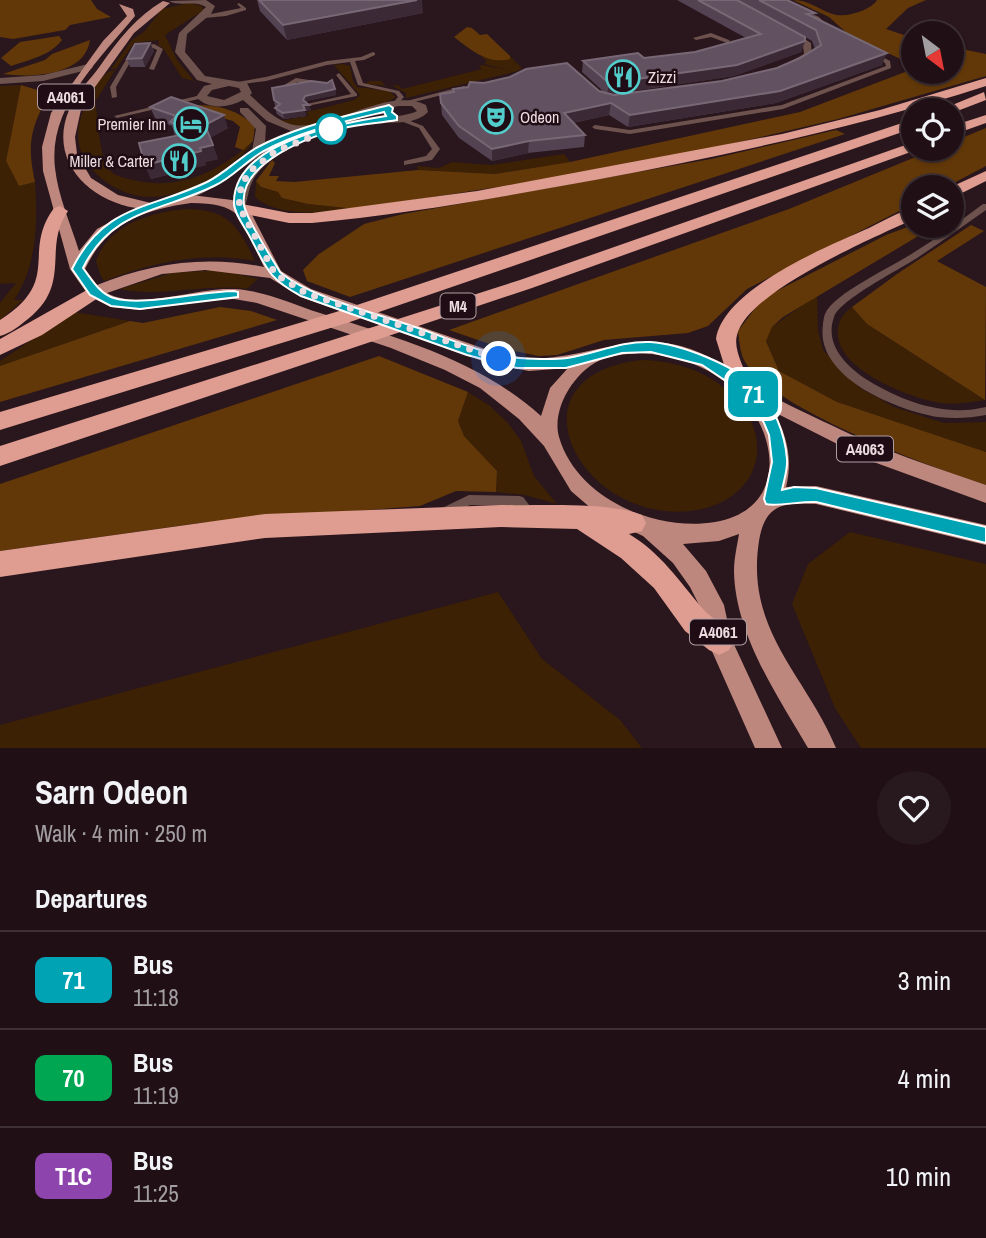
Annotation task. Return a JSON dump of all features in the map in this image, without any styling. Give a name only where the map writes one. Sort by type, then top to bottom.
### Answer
[{"type":"highway","points":[[241,208],[289,218],[312,218],[502,192],[738,147],[883,112],[986,82]]},
{"type":"highway","points":[[964,104],[986,96]]},
{"type":"highway","points":[[964,126],[986,118]]},
{"type":"highway","name":"M4","points":[[0,421],[356,313],[901,127]]},
{"type":"highway","name":"M4","points":[[0,456],[526,284],[901,150]]},
{"type":"highway","points":[[964,187],[986,175]]},
{"type":"highway","points":[[0,329],[32,304],[44,287],[52,219],[60,211]]},
{"type":"highway","points":[[744,385],[726,336],[732,321],[743,306],[776,282],[901,220]]},
{"type":"highway","points":[[0,348],[36,330],[94,292]]},
{"type":"highway","points":[[0,564],[265,526],[436,517],[531,516],[578,518],[642,526]]},
{"type":"highway","points":[[578,518],[630,549],[664,579],[695,621],[719,640]]},
{"type":"main road","points":[[110,3],[122,5],[172,1]]},
{"type":"main road","name":"A4061","points":[[149,207],[122,202],[101,194],[82,177],[69,146],[71,124],[80,99],[127,34],[149,14],[172,1]]},
{"type":"main road","name":"A4061","points":[[122,5],[130,11],[130,18],[112,35],[71,89],[56,113],[48,147],[49,171],[77,269],[94,292],[111,302],[140,305],[207,295],[234,295],[273,304],[443,363],[480,380],[513,405],[550,440],[577,484],[601,506],[642,526],[681,556],[698,579],[716,613],[719,640],[769,748]]},
{"type":"main road","name":"A4061","points":[[77,269],[88,248],[103,231],[149,207],[200,200],[241,208]]},
{"type":"main road","points":[[241,208],[275,274]]},
{"type":"main road","points":[[94,292],[146,272],[198,264],[242,266],[275,274],[306,293],[471,351],[517,363],[566,363],[622,348],[651,347],[680,352],[707,362],[744,385],[771,421],[780,462],[772,499],[794,494],[816,495],[986,535]]},
{"type":"main road","points":[[550,440],[548,420],[558,387],[596,356]]},
{"type":"main road","name":"A4063","points":[[744,385],[825,432],[878,455],[986,494]]},
{"type":"main road","name":"A4061","points":[[642,526],[680,534],[709,533],[735,527],[752,518],[772,499]]},
{"type":"main road","name":"A4061","points":[[752,518],[745,571],[750,603],[778,671],[822,748]]},
{"type":"street","points":[[172,1],[202,0],[211,6],[204,16],[188,27],[180,44],[181,56],[201,78],[243,85],[246,93],[281,126],[305,129]]},
{"type":"street","points":[[773,24],[808,46],[809,55],[797,63],[774,70]]},
{"type":"street","points":[[0,81],[43,78],[88,67]]},
{"type":"street","points":[[43,78],[71,89]]},
{"type":"street","points":[[201,78],[202,94],[209,102],[242,108],[261,125],[258,151]]},
{"type":"street","points":[[202,94],[229,84]]},
{"type":"street","points":[[223,103],[246,93]]},
{"type":"street","points":[[166,203],[212,183],[258,151],[305,129],[397,110],[422,111]]},
{"type":"street","points":[[241,208],[241,186],[250,171],[276,151],[316,133],[397,110],[422,111]]},
{"type":"lane","points":[[779,0],[817,18],[836,35]]},
{"type":"lane","points":[[204,16],[244,9],[239,4]]},
{"type":"lane","points":[[696,38],[717,36],[727,41]]},
{"type":"lane","points":[[114,97],[113,87],[138,47],[160,48],[152,69]]},
{"type":"lane","points":[[595,127],[631,132],[783,107],[889,67],[885,60],[864,50]]},
{"type":"lane","points":[[229,84],[329,66],[373,54]]},
{"type":"lane","points":[[352,60],[360,84],[397,92],[401,97],[397,110]]},
{"type":"lane","points":[[286,74],[316,86]]},
{"type":"lane","points":[[315,104],[356,94],[339,75]]},
{"type":"lane","points":[[246,93],[266,79]]},
{"type":"lane","points":[[296,80],[303,88]]},
{"type":"lane","points":[[290,89],[296,80]]},
{"type":"lane","points":[[277,91],[296,80],[328,85]]},
{"type":"lane","points":[[397,110],[474,86]]},
{"type":"lane","points":[[117,116],[202,94]]},
{"type":"lane","points":[[421,127],[422,111],[442,94]]},
{"type":"lane","points":[[397,110],[421,127],[434,144],[435,151],[422,161],[407,163]]},
{"type":"lane","points":[[986,206],[915,256],[842,302],[830,312],[826,325],[826,338],[836,356],[862,383],[878,393],[915,408],[936,413],[959,415],[986,411]]},
{"type":"shaded area","points":[[0,0],[91,0],[97,9],[111,17],[70,25],[65,30],[13,39],[0,37]]},
{"type":"shaded area","points":[[793,0],[841,15],[865,10],[877,0],[926,0],[908,8],[886,29],[901,34],[901,59],[848,34],[829,17]]},
{"type":"shaded area","points":[[190,3],[202,6],[204,10],[165,35],[177,60],[194,81],[182,78],[163,48],[158,45],[159,40],[134,43],[116,69],[111,69],[132,40],[144,32],[162,9]]},
{"type":"shaded area","points":[[467,27],[480,35],[487,34],[510,59],[487,58],[454,37]]},
{"type":"shaded area","points":[[59,36],[62,40],[57,45],[38,57],[11,66],[1,58],[20,42]]},
{"type":"shaded area","points":[[90,40],[86,52],[68,68],[42,74],[3,74],[45,60],[52,54]]},
{"type":"shaded area","points":[[964,49],[986,54],[986,76],[964,82]]},
{"type":"shaded area","points":[[480,56],[510,59],[510,56],[522,68],[518,71],[406,98],[406,93],[389,86],[398,85],[402,89],[482,69],[479,66],[483,65],[512,71],[484,64],[487,61]]},
{"type":"shaded area","points":[[334,65],[350,66],[357,87],[389,91],[396,97],[376,108],[304,126],[280,121],[308,116],[307,112],[354,100],[360,95]]},
{"type":"shaded area","points":[[115,70],[95,102],[104,159],[111,172],[116,175],[147,182],[180,181],[211,171],[253,141],[242,155],[218,173],[180,192],[148,197],[124,192],[112,186],[92,169],[85,159],[78,135],[81,117],[90,95],[103,77]]},
{"type":"shaded area","points":[[901,74],[901,84],[958,84],[910,98],[901,98],[901,101],[838,119],[714,148],[549,179],[356,209],[308,204],[282,198],[278,192],[261,187],[256,181],[272,160],[275,163],[269,176],[279,176],[276,181],[294,182],[418,170],[495,174],[570,162],[800,112]]},
{"type":"shaded area","points":[[381,81],[385,85],[365,84]]},
{"type":"shaded area","points":[[21,85],[6,161],[19,186],[35,182],[36,228],[32,258],[22,287],[14,300],[23,300],[0,320],[0,303],[16,283],[0,284],[0,86]]},
{"type":"shaded area","points":[[21,85],[47,93],[48,97],[37,118],[32,138],[31,158],[35,182],[19,186],[6,161]]},
{"type":"shaded area","points":[[180,106],[222,108],[242,116],[255,126],[253,141],[243,150],[235,147],[240,127],[233,121]]},
{"type":"shaded area","points":[[986,128],[986,166],[964,178],[964,175],[901,175],[901,210],[747,289],[708,326],[688,333],[604,340],[557,355],[539,356],[504,349],[449,330],[789,209],[906,161],[964,161],[964,137]]},
{"type":"shaded area","points":[[836,130],[845,134],[350,297],[307,281],[303,270],[319,254],[364,224],[403,214],[711,159]]},
{"type":"shaded area","points":[[564,154],[570,162],[495,174],[418,170],[417,166],[439,168],[452,162],[491,165]]},
{"type":"shaded area","points":[[256,181],[261,187],[278,192],[282,198],[308,204],[356,209],[303,212],[277,209],[255,197]]},
{"type":"shaded area","points":[[185,209],[221,216],[243,238],[255,261],[216,257],[179,260],[141,268],[104,281],[96,261],[110,238],[145,217]]},
{"type":"shaded area","points":[[971,225],[984,231],[937,261],[986,287],[985,400],[867,324],[852,307],[951,238],[964,238],[964,230]]},
{"type":"shaded area","points":[[901,229],[901,238],[915,238],[783,317],[772,327],[766,341],[779,371],[837,402],[986,452],[986,485],[892,451],[816,416],[783,397],[758,377],[743,358],[738,331],[763,298]]},
{"type":"shaded area","points":[[218,270],[258,279],[247,289],[152,292],[120,289],[171,273]]},
{"type":"shaded area","points":[[817,295],[818,330],[823,350],[860,388],[894,407],[944,423],[986,422],[986,452],[837,402],[779,371],[766,340],[772,327]]},
{"type":"shaded area","points":[[220,307],[251,311],[277,320],[0,402],[0,366],[130,321],[143,323]]},
{"type":"shaded area","points":[[852,307],[867,324],[985,400],[958,404],[938,403],[904,392],[872,377],[846,355],[839,343],[840,322]]},
{"type":"shaded area","points":[[74,312],[130,321],[0,366],[0,361]]},
{"type":"shaded area","points":[[379,356],[468,392],[458,421],[464,436],[497,471],[496,492],[456,491],[420,506],[199,523],[0,551],[0,484]]},
{"type":"shaded area","points":[[642,360],[666,362],[700,373],[730,393],[745,411],[754,430],[757,449],[754,467],[746,483],[732,496],[713,506],[690,511],[650,509],[616,495],[589,472],[572,446],[567,418],[575,392],[600,371]]},
{"type":"shaded area","points":[[468,392],[490,406],[508,423],[521,441],[534,476],[557,504],[525,495],[496,492],[497,471],[464,436],[458,421]]},
{"type":"shaded area","points":[[850,532],[986,564],[986,748],[861,748],[835,708],[792,604],[808,564]]},
{"type":"shaded area","points":[[498,592],[542,659],[620,720],[642,748],[0,748],[0,725]]},
{"type":"building","points":[[259,0],[417,0],[283,25]]},
{"type":"building","points":[[698,0],[737,0],[805,37],[805,41],[737,65],[609,83],[583,61],[638,53],[644,58],[695,52],[761,34]]},
{"type":"building","points":[[759,0],[787,0],[815,13],[807,14],[887,53],[780,91],[630,115],[611,103],[564,113],[585,135],[529,141],[492,149],[459,126],[441,103],[440,94],[468,87],[470,82],[484,83],[510,77],[526,69],[567,63],[599,91],[614,95],[722,81],[777,68],[821,45],[816,30]]},
{"type":"building","points":[[150,43],[142,58],[127,59],[135,44]]},
{"type":"building","points":[[332,80],[335,89],[305,96],[303,100],[309,105],[303,105],[305,110],[283,113],[275,108],[280,104],[274,100],[272,88],[311,81],[327,83]]},
{"type":"building","points":[[171,97],[224,115],[205,125],[213,145],[200,148],[201,151],[145,165],[139,143],[196,132],[170,122],[176,116],[150,107]]},
{"type":"bus line","name":"71","points":[[234,295],[207,295],[140,305],[111,302],[94,292],[77,269],[88,248],[103,231],[121,219],[183,197],[212,183],[270,144],[305,129],[389,108],[387,113],[394,118],[358,122],[316,133],[276,151],[250,171],[241,186],[239,206],[275,274],[283,281],[306,293],[471,351],[517,363],[566,363],[622,348],[651,347],[680,352],[707,362],[750,390],[771,421],[780,462],[772,499],[794,494],[816,495],[986,535]]},
{"type":"place","name":"Zizzi","points":[[623,77]]},
{"type":"place","name":"Odeon","points":[[496,117]]},
{"type":"place","name":"Premier Inn","points":[[191,124]]},
{"type":"place","name":"Miller & Carter","points":[[179,161]]},
{"type":"route","points":[[331,129],[276,151],[250,171],[241,186],[239,206],[275,274],[306,293],[499,359]]}]
